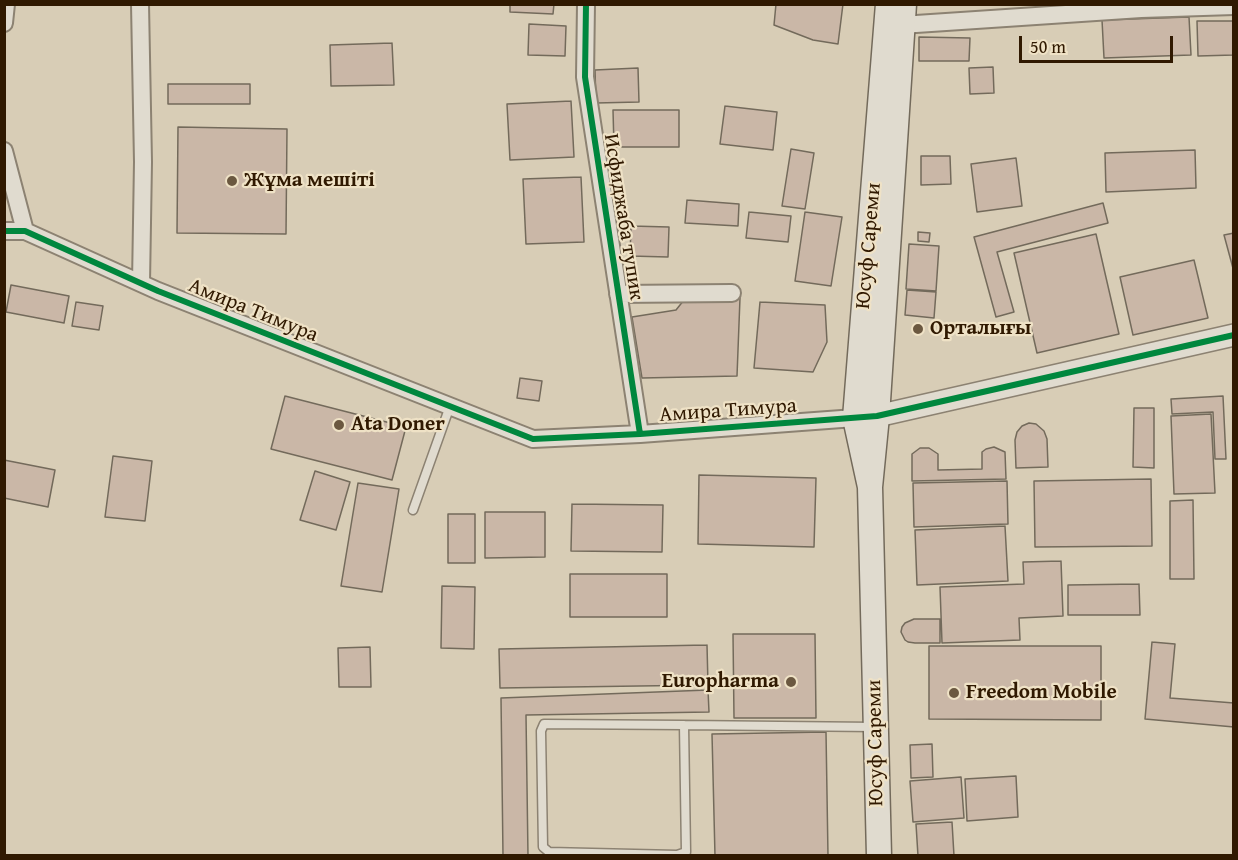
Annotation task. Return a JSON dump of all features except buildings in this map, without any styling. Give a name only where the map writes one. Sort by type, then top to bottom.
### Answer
[{"type":"main road","name":"Юсуф Сареми","points":[[879,855],[870,487],[866,417],[888,4]]},
{"type":"main road","name":"Юсуф Сареми","points":[[866,417],[903,15]]},
{"type":"street","points":[[4,22],[6,4]]},
{"type":"street","points":[[140,4],[143,162],[141,283]]},
{"type":"street","name":"Исфиджаба тупик","points":[[586,4],[585,77],[640,434]]},
{"type":"street","points":[[903,15],[1233,6]]},
{"type":"street","points":[[4,151],[25,231]]},
{"type":"street","name":"Амира Тимура","points":[[4,231],[25,231],[141,283],[533,439],[640,434],[866,417],[1233,335]]},
{"type":"street","points":[[618,294],[732,293]]},
{"type":"lane","points":[[413,510],[450,406]]},
{"type":"lane","points":[[684,725],[686,852],[676,855],[549,852],[543,847],[541,731],[544,724],[684,725],[876,727]]},
{"type":"cycle path","points":[[586,4],[585,77],[640,434]]},
{"type":"cycle path","points":[[4,231],[25,231],[158,291],[533,439],[640,434],[877,416],[1234,335]]},
{"type":"place","name":"Жұма мешіті","points":[[232,181]]},
{"type":"place","name":"Орталығы","points":[[918,329]]},
{"type":"place","name":"Ata Doner","points":[[339,425]]},
{"type":"place","name":"Europharma","points":[[791,682]]},
{"type":"place","name":"Freedom Mobile","points":[[954,693]]}]
